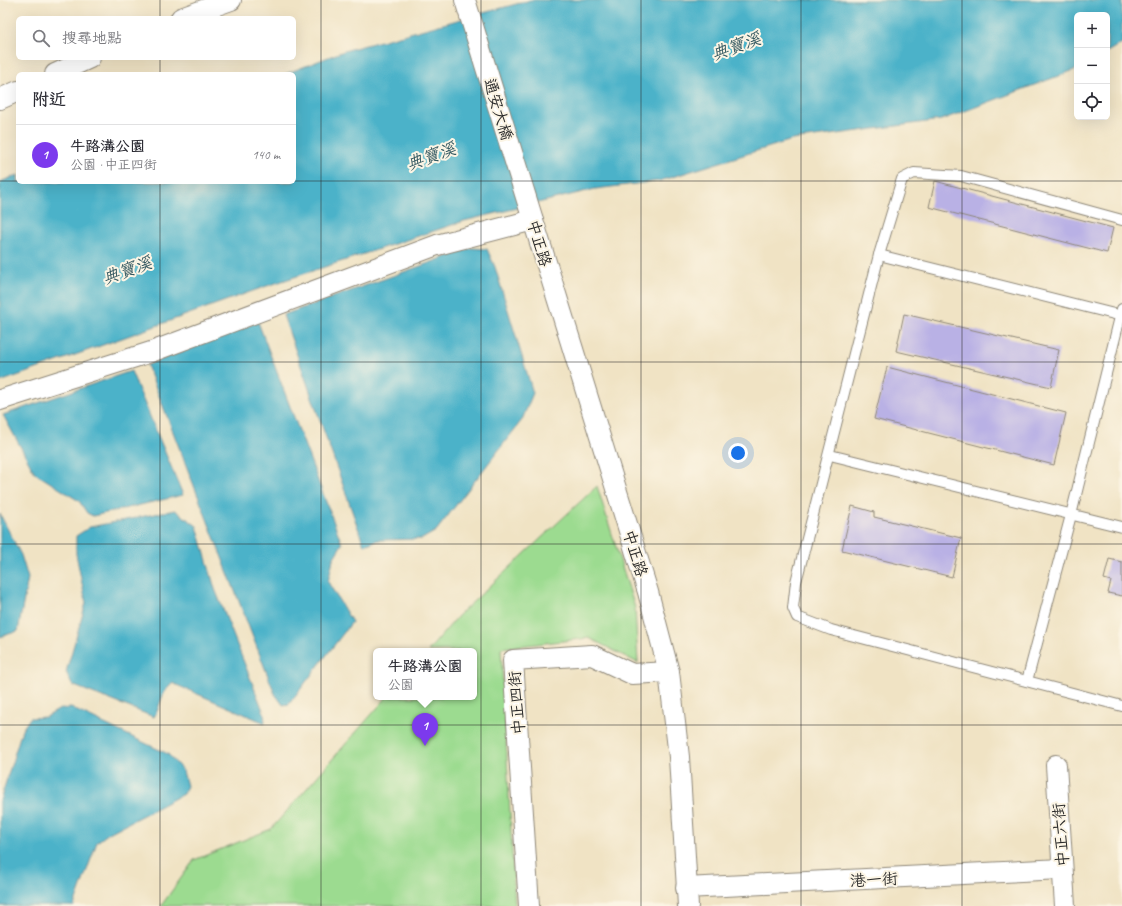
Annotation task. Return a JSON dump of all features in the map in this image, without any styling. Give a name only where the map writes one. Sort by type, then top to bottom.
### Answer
[{"type":"street","points":[[187,16],[231,0]]},
{"type":"street","name":"通安大橋","points":[[466,4],[532,215]]},
{"type":"street","points":[[59,72],[86,60]]},
{"type":"street","points":[[0,99],[16,92]]},
{"type":"street","points":[[0,400],[151,352],[437,245],[532,215]]},
{"type":"street","name":"中正路","points":[[532,215],[648,592],[669,672],[679,757],[687,897]]},
{"type":"street","name":"中正四街","points":[[529,906],[514,660],[592,655],[632,674],[669,672]]},
{"type":"street","name":"中正六街","points":[[1056,765],[1065,906]]},
{"type":"street","name":"港一街","points":[[687,897],[1062,869]]},
{"type":"lane","points":[[1122,220],[961,176],[914,173],[902,179],[879,255],[830,455],[796,582],[793,608],[797,617],[831,630],[1122,706]]},
{"type":"lane","points":[[879,255],[1121,314],[1071,515],[1027,681]]},
{"type":"lane","points":[[830,455],[1122,527]]},
{"type":"green space","points":[[597,486],[635,608],[638,663],[589,638],[501,648],[515,906],[161,906],[194,860],[271,829],[384,700],[477,700],[477,648],[431,648],[459,615]]},
{"type":"water","name":"典寶溪","points":[[531,0],[1122,0],[1122,43],[1110,50],[1110,12],[1074,12],[1074,70],[941,120],[792,140],[659,181],[595,189],[464,221],[264,287],[0,382],[0,182],[16,176],[16,184],[296,184],[296,72],[290,72],[344,51]]},
{"type":"water","points":[[471,248],[487,249],[495,267],[533,393],[522,420],[436,531],[422,539],[378,540],[364,545],[283,315]]},
{"type":"water","points":[[258,322],[342,544],[333,559],[328,582],[352,622],[289,704],[283,705],[275,694],[147,365]]},
{"type":"water","points":[[131,371],[183,495],[93,516],[87,513],[79,501],[35,473],[3,415]]},
{"type":"water","points":[[175,510],[197,526],[215,589],[264,713],[265,723],[172,683],[165,691],[154,717],[72,685],[66,672],[86,603],[76,554],[76,536],[90,527]]},
{"type":"water","points":[[0,514],[21,555],[28,578],[18,631],[0,637]]},
{"type":"water","points":[[71,708],[168,754],[183,771],[187,786],[183,794],[109,833],[97,842],[74,906],[0,906],[0,801],[22,730],[30,718],[46,717],[60,709]]},
{"type":"building","points":[[935,181],[1113,228],[1107,253],[929,207]]},
{"type":"building","points":[[904,314],[1059,350],[1051,387],[896,351]]},
{"type":"building","points":[[887,367],[1066,413],[1054,465],[874,419]]},
{"type":"building","points":[[852,506],[874,512],[874,517],[961,538],[952,577],[842,550]]},
{"type":"building","points":[[1109,559],[1122,562],[1122,596],[1108,593],[1111,581],[1104,579]]},
{"type":"place","name":"牛路溝公園","points":[[425,746]]}]
